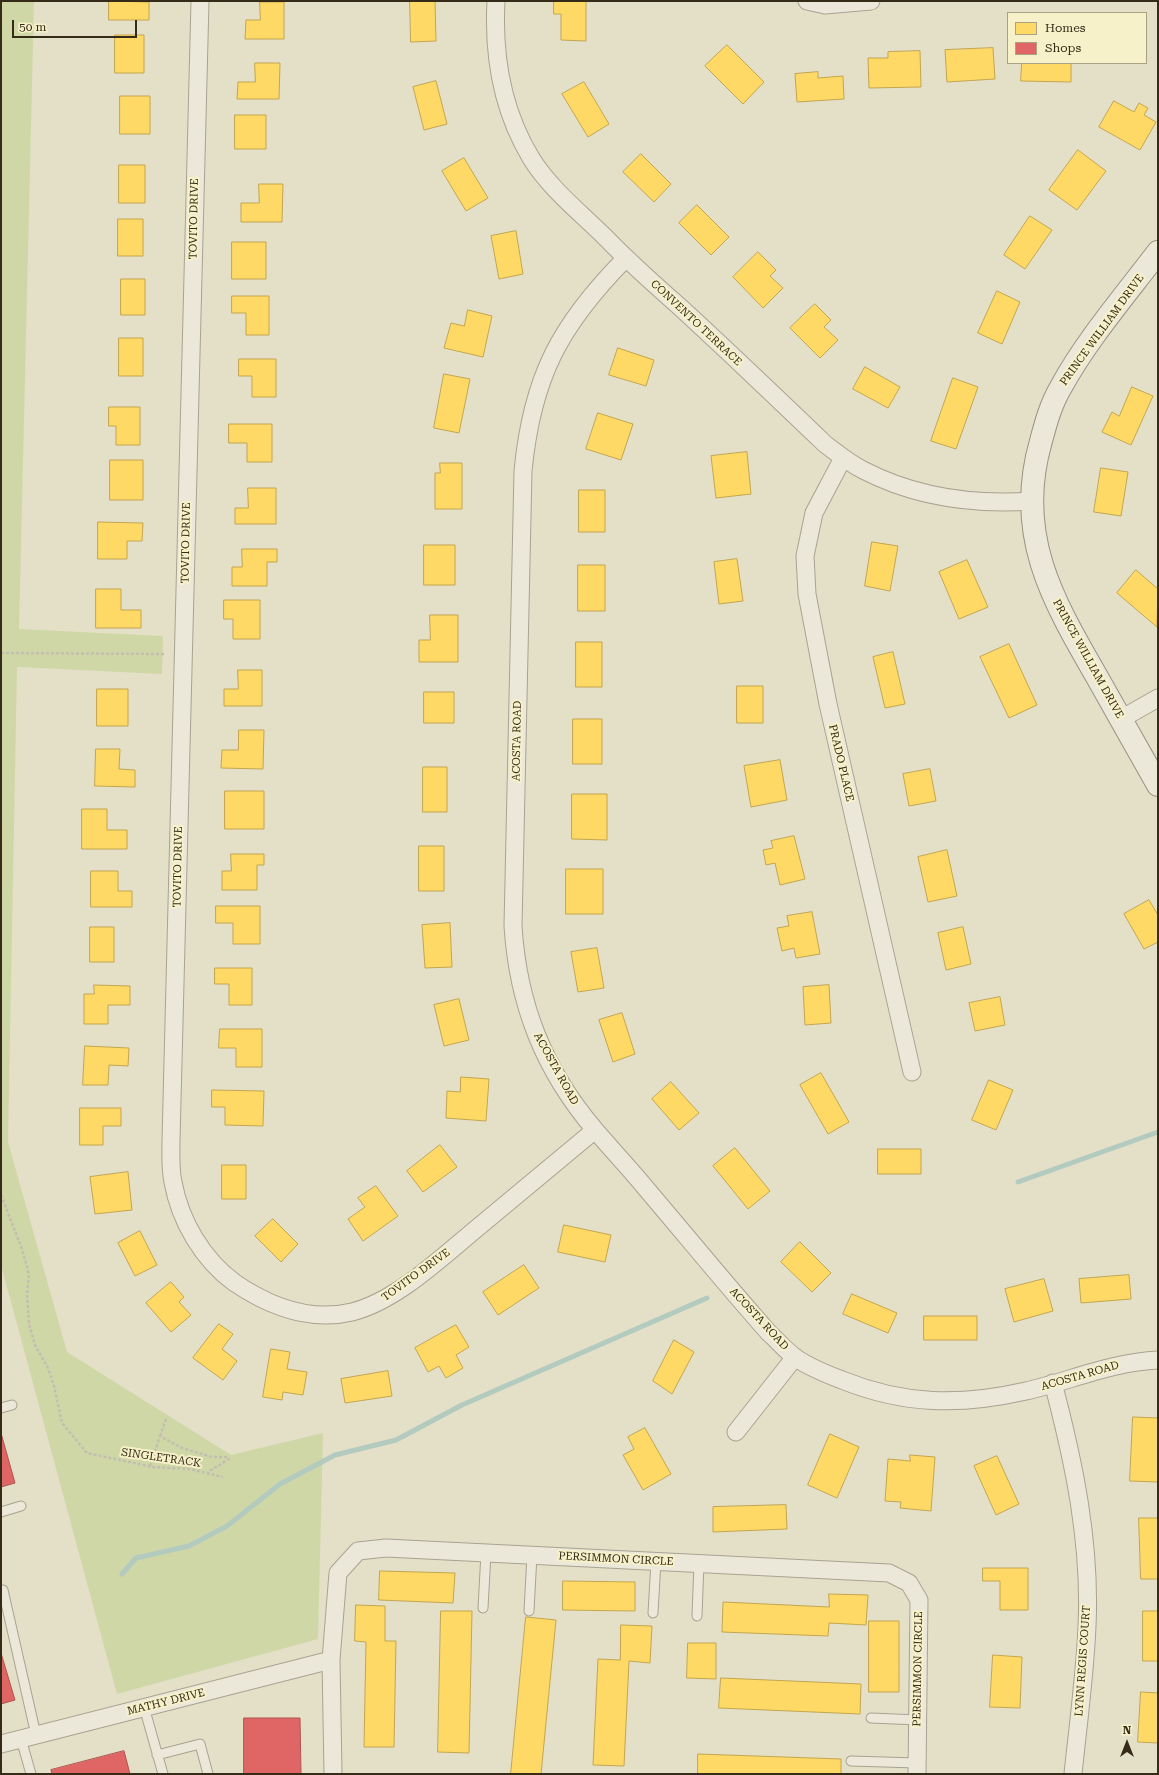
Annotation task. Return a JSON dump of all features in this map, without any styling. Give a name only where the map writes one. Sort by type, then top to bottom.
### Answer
[{"type":"street","name":"TOVITO DRIVE","points":[[200,1],[171,1168],[176,1196],[184,1219],[197,1242],[211,1261],[230,1280],[248,1292],[289,1310],[304,1314],[327,1316],[366,1308],[386,1299],[434,1263],[595,1130]]},
{"type":"street","name":"CONVENTO TERRACE","points":[[496,1],[494,27],[496,58],[502,90],[516,129],[530,157],[549,183],[626,259],[825,444],[862,470],[894,483],[936,496],[982,502],[1032,501]]},
{"type":"street","points":[[806,1],[825,5],[871,1]]},
{"type":"street","name":"PRINCE WILLIAM DRIVE","points":[[1158,252],[1090,344],[1060,388],[1049,412],[1037,455],[1033,477],[1032,501],[1034,533],[1048,586],[1069,629],[1158,785]]},
{"type":"street","name":"ACOSTA ROAD","points":[[626,259],[592,295],[567,329],[550,359],[540,383],[531,412],[523,471],[513,918],[514,951],[523,996],[538,1040],[558,1078],[595,1130],[740,1300],[769,1333],[795,1357],[831,1376],[860,1388],[887,1396],[914,1400],[946,1402],[972,1401],[1026,1391],[1121,1364],[1158,1360]]},
{"type":"street","name":"PRADO PLACE","points":[[843,458],[814,513],[805,556],[807,594],[828,704],[912,1072]]},
{"type":"street","points":[[1121,719],[1158,698]]},
{"type":"street","points":[[736,1432],[795,1357]]},
{"type":"street","name":"LYNN REGIS COURT","points":[[1053,1383],[1063,1421],[1078,1495],[1087,1578],[1087,1632],[1073,1774]]},
{"type":"street","name":"PERSIMMON CIRCLE","points":[[333,1774],[331,1660],[338,1573],[358,1551],[386,1548],[889,1573],[909,1583],[920,1600],[917,1768]]},
{"type":"street","name":"MATHY DRIVE","points":[[1,1744],[331,1660]]},
{"type":"lane","points":[[1,1408],[12,1405]]},
{"type":"lane","points":[[1,1512],[21,1506]]},
{"type":"lane","points":[[483,1608],[486,1553]]},
{"type":"lane","points":[[529,1611],[532,1555]]},
{"type":"lane","points":[[653,1613],[656,1561]]},
{"type":"lane","points":[[698,1616],[699,1563]]},
{"type":"lane","points":[[3,1590],[29,1698],[31,1774]]},
{"type":"lane","points":[[144,1707],[163,1774]]},
{"type":"lane","points":[[871,1718],[918,1720]]},
{"type":"lane","points":[[157,1755],[200,1744],[208,1774]]},
{"type":"lane","points":[[851,1761],[917,1768]]},
{"type":"path","points":[[1,653],[183,654]]},
{"type":"path","name":"SINGLETRACK","points":[[1,1195],[22,1249],[29,1274],[27,1295],[29,1324],[35,1345],[48,1368],[54,1386],[62,1423],[86,1453],[150,1466],[190,1468],[223,1476]]},
{"type":"path","points":[[150,1466],[166,1419]]},
{"type":"path","points":[[160,1436],[182,1448],[212,1457],[226,1457],[228,1459],[208,1473]]},
{"type":"green space","points":[[1,1],[34,1],[19,629],[163,636],[162,674],[17,667],[8,1142],[67,1352],[231,1455],[323,1433],[318,1639],[117,1694],[1,1265]]},
{"type":"building: Homes","points":[[109,1],[149,2],[149,20],[109,20]]},
{"type":"building: Homes","points":[[410,1],[435,1],[436,41],[411,42]]},
{"type":"building: Homes","points":[[554,1],[586,1],[586,41],[561,40],[561,14],[554,14]]},
{"type":"building: Homes","points":[[260,2],[284,2],[284,39],[245,39],[246,20],[260,20]]},
{"type":"building: Homes","points":[[115,35],[144,35],[144,73],[115,73]]},
{"type":"building: Homes","points":[[727,45],[764,82],[743,104],[705,66]]},
{"type":"building: Homes","points":[[993,48],[995,79],[947,82],[945,50]]},
{"type":"building: Homes","points":[[920,51],[921,87],[869,88],[868,58],[888,58],[888,52]]},
{"type":"building: Homes","points":[[255,63],[280,63],[279,99],[237,99],[238,82],[255,82]]},
{"type":"building: Homes","points":[[1022,64],[1071,64],[1071,82],[1021,81]]},
{"type":"building: Homes","points":[[818,72],[818,78],[843,76],[844,99],[797,102],[795,74]]},
{"type":"building: Homes","points":[[436,81],[447,124],[424,130],[413,87]]},
{"type":"building: Homes","points":[[584,82],[609,124],[588,137],[562,94]]},
{"type":"building: Homes","points":[[120,96],[150,96],[150,134],[120,134]]},
{"type":"building: Homes","points":[[1114,101],[1134,112],[1139,103],[1148,108],[1144,115],[1156,122],[1140,150],[1099,127]]},
{"type":"building: Homes","points":[[235,115],[266,115],[266,149],[235,149]]},
{"type":"building: Homes","points":[[1078,150],[1106,171],[1077,210],[1049,190]]},
{"type":"building: Homes","points":[[641,154],[671,184],[654,202],[623,172]]},
{"type":"building: Homes","points":[[464,158],[488,198],[466,211],[442,171]]},
{"type":"building: Homes","points":[[119,165],[145,165],[145,203],[119,203]]},
{"type":"building: Homes","points":[[259,184],[283,184],[282,222],[241,222],[241,203],[259,203]]},
{"type":"building: Homes","points":[[697,205],[729,237],[711,255],[679,223]]},
{"type":"building: Homes","points":[[1030,216],[1052,230],[1025,269],[1004,255]]},
{"type":"building: Homes","points":[[118,219],[143,219],[143,256],[118,256]]},
{"type":"building: Homes","points":[[516,231],[523,274],[499,279],[491,236]]},
{"type":"building: Homes","points":[[232,242],[266,242],[266,279],[232,279]]},
{"type":"building: Homes","points":[[758,252],[776,270],[770,276],[783,288],[763,308],[733,277]]},
{"type":"building: Homes","points":[[121,279],[145,279],[145,315],[121,315]]},
{"type":"building: Homes","points":[[997,291],[1020,302],[1002,344],[978,333]]},
{"type":"building: Homes","points":[[232,296],[269,296],[269,335],[246,335],[246,313],[232,313]]},
{"type":"building: Homes","points":[[815,304],[831,320],[824,327],[838,340],[820,358],[790,328]]},
{"type":"building: Homes","points":[[468,310],[492,316],[483,357],[444,348],[451,323],[464,326]]},
{"type":"building: Homes","points":[[119,338],[143,338],[143,376],[119,376]]},
{"type":"building: Homes","points":[[618,348],[654,360],[646,386],[609,375]]},
{"type":"building: Homes","points":[[239,359],[276,359],[276,397],[252,397],[252,376],[239,376]]},
{"type":"building: Homes","points":[[865,367],[900,387],[888,408],[853,389]]},
{"type":"building: Homes","points":[[444,374],[470,379],[459,433],[434,428]]},
{"type":"building: Homes","points":[[953,378],[978,387],[956,449],[931,441]]},
{"type":"building: Homes","points":[[1132,387],[1153,396],[1131,445],[1102,432],[1112,412],[1119,416]]},
{"type":"building: Homes","points":[[109,407],[140,407],[140,445],[116,445],[116,426],[109,426]]},
{"type":"building: Homes","points":[[598,413],[633,424],[621,460],[586,449]]},
{"type":"building: Homes","points":[[229,424],[272,424],[272,462],[247,462],[247,443],[229,443]]},
{"type":"building: Homes","points":[[747,452],[751,494],[716,498],[711,456]]},
{"type":"building: Homes","points":[[110,460],[143,460],[143,500],[110,500]]},
{"type":"building: Homes","points":[[440,463],[462,463],[462,509],[435,509],[435,473],[440,473]]},
{"type":"building: Homes","points":[[1101,468],[1128,472],[1121,516],[1094,512]]},
{"type":"building: Homes","points":[[248,488],[276,488],[276,524],[235,524],[235,508],[248,508]]},
{"type":"building: Homes","points":[[579,490],[605,490],[605,532],[579,532]]},
{"type":"building: Homes","points":[[98,522],[143,523],[142,541],[127,541],[127,559],[98,559]]},
{"type":"building: Homes","points":[[872,542],[898,546],[890,591],[865,586]]},
{"type":"building: Homes","points":[[424,545],[455,545],[455,585],[424,585]]},
{"type":"building: Homes","points":[[242,549],[277,549],[277,562],[267,562],[267,586],[232,586],[232,567],[242,567]]},
{"type":"building: Homes","points":[[737,559],[743,601],[719,604],[714,562]]},
{"type":"building: Homes","points":[[967,560],[988,607],[959,619],[939,572]]},
{"type":"building: Homes","points":[[578,565],[605,565],[605,611],[578,611]]},
{"type":"building: Homes","points":[[1136,570],[1158,589],[1157,627],[1117,593]]},
{"type":"building: Homes","points":[[96,589],[121,589],[121,610],[141,610],[141,628],[96,628]]},
{"type":"building: Homes","points":[[224,600],[260,600],[260,639],[233,639],[233,619],[224,619]]},
{"type":"building: Homes","points":[[430,615],[458,615],[458,662],[419,662],[419,640],[430,640]]},
{"type":"building: Homes","points":[[576,642],[602,642],[602,687],[576,687]]},
{"type":"building: Homes","points":[[1009,644],[1037,705],[1009,718],[980,657]]},
{"type":"building: Homes","points":[[893,652],[905,704],[885,708],[873,657]]},
{"type":"building: Homes","points":[[238,670],[262,670],[262,706],[224,706],[224,689],[238,689]]},
{"type":"building: Homes","points":[[737,686],[763,686],[763,723],[737,723]]},
{"type":"building: Homes","points":[[97,689],[128,689],[128,726],[97,726]]},
{"type":"building: Homes","points":[[424,692],[454,692],[454,723],[424,723]]},
{"type":"building: Homes","points":[[573,719],[602,719],[602,764],[573,764]]},
{"type":"building: Homes","points":[[239,730],[264,730],[263,769],[221,768],[222,750],[238,750]]},
{"type":"building: Homes","points":[[96,749],[120,749],[119,769],[135,770],[135,787],[95,786]]},
{"type":"building: Homes","points":[[780,760],[787,800],[751,807],[744,766]]},
{"type":"building: Homes","points":[[423,767],[447,767],[447,812],[423,812]]},
{"type":"building: Homes","points":[[930,769],[936,801],[909,806],[903,774]]},
{"type":"building: Homes","points":[[225,791],[264,791],[264,829],[225,829]]},
{"type":"building: Homes","points":[[572,794],[607,794],[607,840],[572,839]]},
{"type":"building: Homes","points":[[82,809],[107,809],[107,830],[127,830],[127,849],[82,849]]},
{"type":"building: Homes","points":[[794,836],[805,879],[780,885],[775,863],[766,865],[763,850],[773,848],[771,841]]},
{"type":"building: Homes","points":[[419,846],[444,846],[444,891],[419,891]]},
{"type":"building: Homes","points":[[947,850],[957,896],[928,902],[918,857]]},
{"type":"building: Homes","points":[[231,854],[264,854],[264,865],[257,865],[257,890],[222,890],[222,871],[231,871]]},
{"type":"building: Homes","points":[[566,869],[603,869],[603,914],[566,914]]},
{"type":"building: Homes","points":[[91,871],[118,871],[118,891],[132,891],[132,907],[91,907]]},
{"type":"building: Homes","points":[[1149,900],[1158,915],[1158,942],[1144,949],[1124,914]]},
{"type":"building: Homes","points":[[216,906],[260,906],[260,944],[233,944],[233,923],[216,923]]},
{"type":"building: Homes","points":[[812,912],[820,954],[796,958],[794,948],[782,951],[777,928],[789,926],[787,916]]},
{"type":"building: Homes","points":[[450,923],[452,967],[425,968],[422,925]]},
{"type":"building: Homes","points":[[90,927],[114,927],[114,962],[90,962]]},
{"type":"building: Homes","points":[[963,927],[971,964],[946,970],[938,933]]},
{"type":"building: Homes","points":[[597,948],[604,988],[578,992],[571,952]]},
{"type":"building: Homes","points":[[215,968],[252,968],[252,1005],[229,1005],[229,984],[215,984]]},
{"type":"building: Homes","points":[[94,985],[130,986],[130,1005],[108,1005],[108,1024],[84,1024],[84,994],[94,994]]},
{"type":"building: Homes","points":[[829,985],[831,1023],[805,1025],[803,987]]},
{"type":"building: Homes","points":[[1000,997],[1005,1025],[975,1031],[969,1003]]},
{"type":"building: Homes","points":[[459,999],[469,1040],[444,1046],[434,1005]]},
{"type":"building: Homes","points":[[622,1013],[635,1054],[613,1062],[599,1020]]},
{"type":"building: Homes","points":[[220,1029],[262,1029],[262,1067],[236,1067],[236,1048],[219,1048]]},
{"type":"building: Homes","points":[[85,1046],[129,1048],[128,1066],[109,1065],[108,1085],[83,1085]]},
{"type":"building: Homes","points":[[821,1073],[849,1122],[828,1134],[800,1085]]},
{"type":"building: Homes","points":[[461,1077],[489,1079],[486,1121],[446,1118],[447,1091],[460,1092]]},
{"type":"building: Homes","points":[[989,1080],[1013,1090],[996,1130],[972,1120]]},
{"type":"building: Homes","points":[[671,1082],[699,1113],[679,1130],[652,1099]]},
{"type":"building: Homes","points":[[212,1090],[264,1091],[263,1126],[225,1125],[225,1107],[212,1107]]},
{"type":"building: Homes","points":[[80,1108],[121,1108],[121,1126],[103,1126],[103,1145],[80,1145]]},
{"type":"building: Homes","points":[[440,1145],[457,1167],[423,1192],[407,1171]]},
{"type":"building: Homes","points":[[735,1148],[770,1191],[748,1209],[713,1166]]},
{"type":"building: Homes","points":[[878,1149],[921,1149],[921,1174],[878,1174]]},
{"type":"building: Homes","points":[[222,1165],[246,1165],[246,1199],[222,1199]]},
{"type":"building: Homes","points":[[128,1172],[132,1210],[95,1214],[90,1177]]},
{"type":"building: Homes","points":[[376,1186],[398,1216],[363,1241],[348,1219],[365,1207],[358,1198]]},
{"type":"building: Homes","points":[[273,1219],[298,1244],[281,1262],[255,1236]]},
{"type":"building: Homes","points":[[564,1225],[611,1235],[605,1262],[558,1252]]},
{"type":"building: Homes","points":[[140,1231],[157,1265],[135,1276],[118,1243]]},
{"type":"building: Homes","points":[[800,1242],[831,1273],[812,1292],[781,1262]]},
{"type":"building: Homes","points":[[524,1265],[539,1288],[498,1315],[483,1292]]},
{"type":"building: Homes","points":[[1129,1275],[1131,1299],[1081,1303],[1079,1279]]},
{"type":"building: Homes","points":[[1044,1279],[1053,1311],[1014,1322],[1005,1289]]},
{"type":"building: Homes","points":[[171,1282],[184,1297],[179,1302],[191,1315],[171,1332],[146,1303]]},
{"type":"building: Homes","points":[[852,1294],[897,1313],[888,1333],[843,1314]]},
{"type":"building: Homes","points":[[924,1316],[977,1316],[977,1340],[924,1340]]},
{"type":"building: Homes","points":[[219,1324],[233,1334],[222,1349],[237,1361],[223,1380],[193,1358]]},
{"type":"building: Homes","points":[[456,1325],[469,1347],[456,1355],[463,1368],[446,1378],[439,1366],[428,1372],[415,1348]]},
{"type":"building: Homes","points":[[674,1340],[694,1352],[672,1394],[653,1381]]},
{"type":"building: Homes","points":[[271,1349],[290,1352],[287,1369],[307,1372],[303,1395],[283,1392],[282,1400],[263,1397]]},
{"type":"building: Homes","points":[[388,1371],[392,1396],[345,1403],[341,1379]]},
{"type":"building: Homes","points":[[1133,1417],[1158,1418],[1158,1482],[1130,1481]]},
{"type":"building: Homes","points":[[645,1428],[671,1474],[643,1490],[623,1455],[634,1449],[628,1437]]},
{"type":"building: Homes","points":[[830,1434],[859,1447],[837,1498],[808,1485]]},
{"type":"building: Homes","points":[[910,1455],[935,1457],[931,1511],[900,1508],[901,1502],[885,1501],[888,1459],[910,1461]]},
{"type":"building: Homes","points":[[997,1456],[1019,1504],[996,1515],[974,1466]]},
{"type":"building: Homes","points":[[786,1505],[787,1529],[713,1532],[713,1507]]},
{"type":"building: Homes","points":[[1139,1518],[1158,1518],[1158,1579],[1141,1579]]},
{"type":"building: Homes","points":[[983,1568],[1028,1568],[1028,1610],[1000,1610],[1000,1581],[983,1581]]},
{"type":"building: Homes","points":[[380,1571],[455,1573],[453,1603],[379,1600]]},
{"type":"building: Homes","points":[[563,1581],[635,1582],[635,1611],[563,1610]]},
{"type":"building: Homes","points":[[829,1594],[868,1595],[866,1625],[829,1623],[828,1636],[722,1632],[723,1602],[829,1607]]},
{"type":"building: Homes","points":[[356,1605],[385,1606],[385,1641],[396,1641],[394,1747],[364,1747],[366,1642],[355,1641]]},
{"type":"building: Homes","points":[[441,1611],[472,1611],[469,1753],[438,1752]]},
{"type":"building: Homes","points":[[1143,1611],[1158,1611],[1158,1661],[1143,1661]]},
{"type":"building: Homes","points":[[526,1617],[556,1620],[541,1774],[511,1774]]},
{"type":"building: Homes","points":[[869,1621],[899,1621],[899,1692],[869,1692]]},
{"type":"building: Homes","points":[[621,1625],[652,1626],[650,1663],[629,1661],[624,1766],[593,1765],[598,1659],[620,1660]]},
{"type":"building: Homes","points":[[688,1643],[716,1643],[716,1679],[687,1678]]},
{"type":"building: Homes","points":[[993,1655],[1022,1657],[1020,1708],[990,1707]]},
{"type":"building: Homes","points":[[721,1678],[861,1684],[860,1714],[719,1708]]},
{"type":"building: Homes","points":[[1141,1692],[1158,1693],[1158,1743],[1138,1742]]},
{"type":"building: Homes","points":[[698,1754],[841,1759],[841,1774],[698,1774]]},
{"type":"building: Shops","points":[[1,1433],[15,1483],[1,1487]]},
{"type":"building: Shops","points":[[1,1653],[15,1700],[1,1704]]},
{"type":"building: Shops","points":[[244,1718],[300,1718],[301,1774],[244,1774]]},
{"type":"building: Shops","points":[[124,1751],[130,1774],[52,1774],[51,1770]]},
{"type":"waterway","points":[[1018,1182],[1158,1132]]},
{"type":"waterway","points":[[122,1574],[136,1558],[189,1546],[227,1526],[280,1484],[335,1455],[396,1440],[462,1405],[707,1298]]}]
